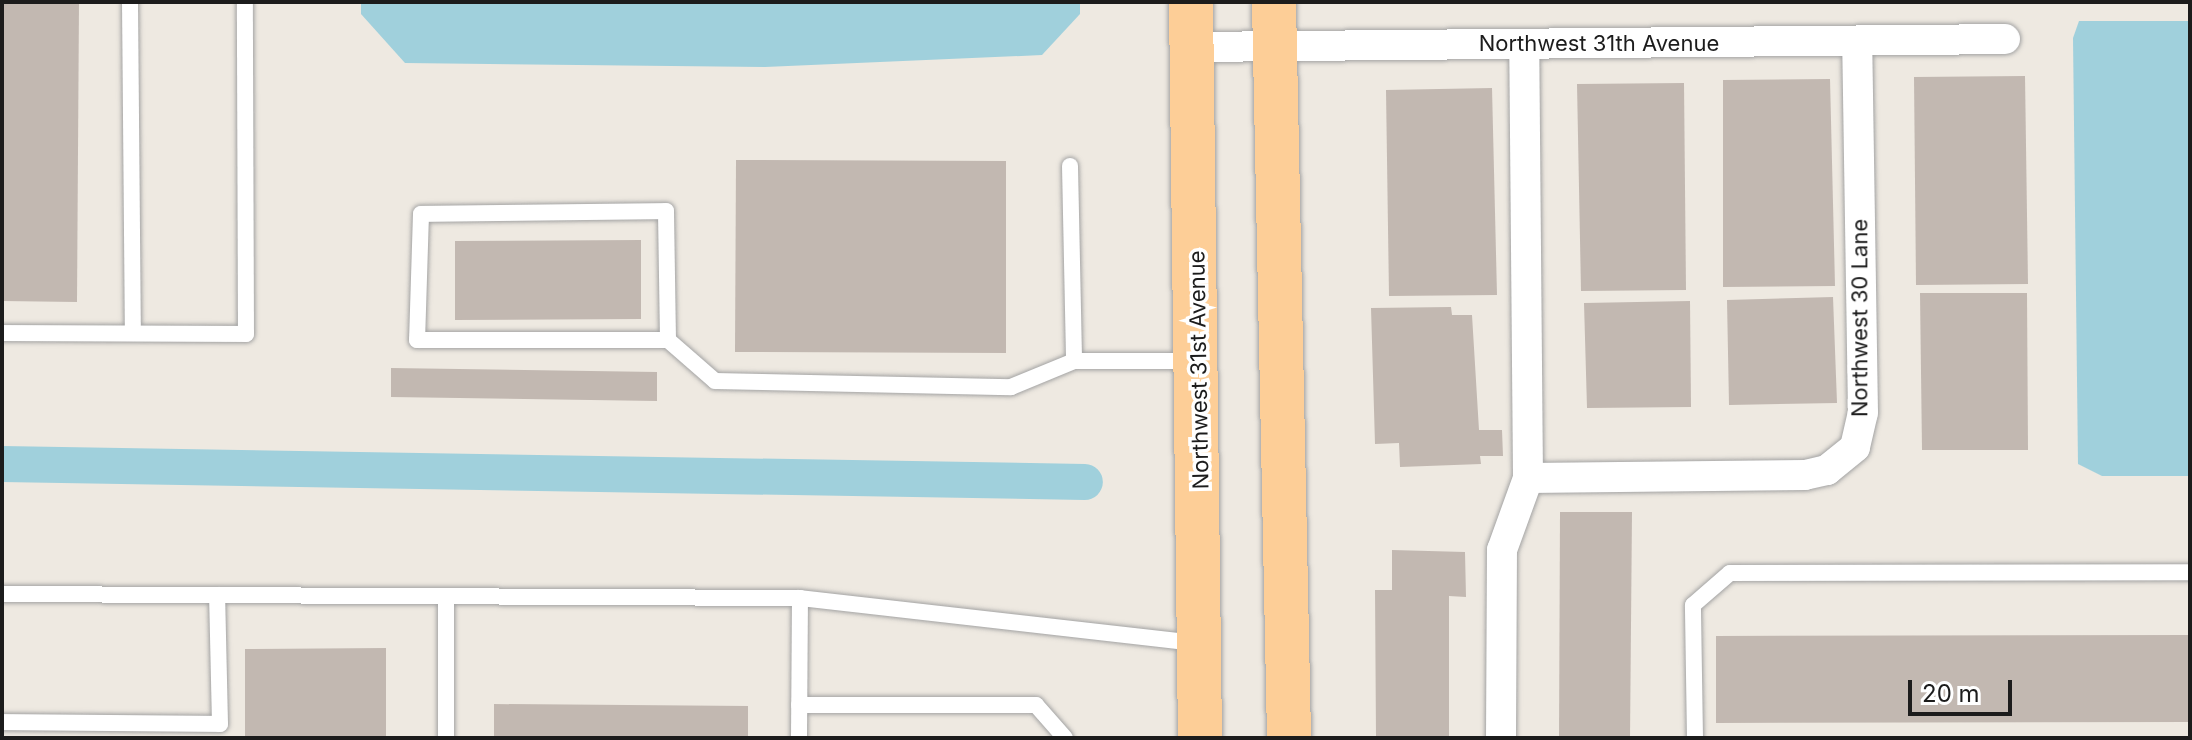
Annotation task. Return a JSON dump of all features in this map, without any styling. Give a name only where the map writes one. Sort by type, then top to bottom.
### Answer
[{"type":"main road","name":"Northwest 31st Avenue","points":[[1191,2],[1204,643],[1200,738]]},
{"type":"main road","points":[[1274,22],[1289,738]]},
{"type":"street","name":"Northwest 31th Avenue","points":[[1192,47],[1274,22],[1524,44],[1857,43],[2005,39]]},
{"type":"street","name":"Northwest 30 Lane","points":[[1528,478],[1805,475],[1827,470],[1855,447],[1863,413],[1857,43]]},
{"type":"street","points":[[1501,738],[1502,550],[1528,478],[1524,44]]},
{"type":"lane","points":[[130,2],[133,333]]},
{"type":"lane","points":[[2,333],[246,334],[245,2]]},
{"type":"lane","points":[[1070,166],[1074,361]]},
{"type":"lane","points":[[668,340],[666,211],[421,214],[417,340],[668,340],[715,381],[1011,387],[1074,361],[1198,361]]},
{"type":"lane","points":[[1695,738],[1693,605],[1730,573],[2190,572]]},
{"type":"lane","points":[[2,594],[800,598],[1204,643]]},
{"type":"lane","points":[[2,722],[220,724],[217,595]]},
{"type":"lane","points":[[446,597],[446,738]]},
{"type":"lane","points":[[799,738],[800,598]]},
{"type":"lane","points":[[799,705],[1036,705],[1065,738]]},
{"type":"water","points":[[361,2],[1080,2],[1080,14],[1042,55],[765,67],[405,63],[361,14]]},
{"type":"water","points":[[2079,21],[2190,21],[2190,476],[2102,476],[2078,464],[2073,38]]},
{"type":"building","points":[[2,2],[79,2],[77,302],[2,301]]},
{"type":"building","points":[[2025,76],[2028,284],[1916,285],[1914,77]]},
{"type":"building","points":[[1830,79],[1835,286],[1723,287],[1723,80]]},
{"type":"building","points":[[1684,83],[1686,290],[1581,291],[1577,84]]},
{"type":"building","points":[[1492,88],[1497,295],[1389,296],[1386,90]]},
{"type":"building","points":[[736,160],[1006,161],[1006,353],[735,352]]},
{"type":"building","points":[[641,240],[641,319],[455,320],[455,241]]},
{"type":"building","points":[[1920,293],[2027,293],[2028,450],[1922,450]]},
{"type":"building","points":[[1833,297],[1837,403],[1729,405],[1727,300]]},
{"type":"building","points":[[1690,301],[1691,407],[1587,408],[1584,303]]},
{"type":"building","points":[[1451,307],[1452,315],[1472,315],[1479,430],[1502,430],[1503,456],[1480,456],[1481,464],[1400,467],[1399,443],[1375,444],[1371,308]]},
{"type":"building","points":[[391,368],[657,372],[657,401],[391,397]]},
{"type":"building","points":[[1560,512],[1632,512],[1630,738],[1559,738]]},
{"type":"building","points":[[1392,550],[1465,552],[1466,597],[1449,596],[1449,738],[1376,738],[1375,590],[1392,590]]},
{"type":"building","points":[[2190,635],[2190,722],[1716,723],[1716,636]]},
{"type":"building","points":[[386,648],[386,738],[245,738],[245,649]]},
{"type":"building","points":[[494,704],[748,706],[748,738],[494,738]]},
{"type":"waterway","points":[[2,464],[1085,482]]}]
